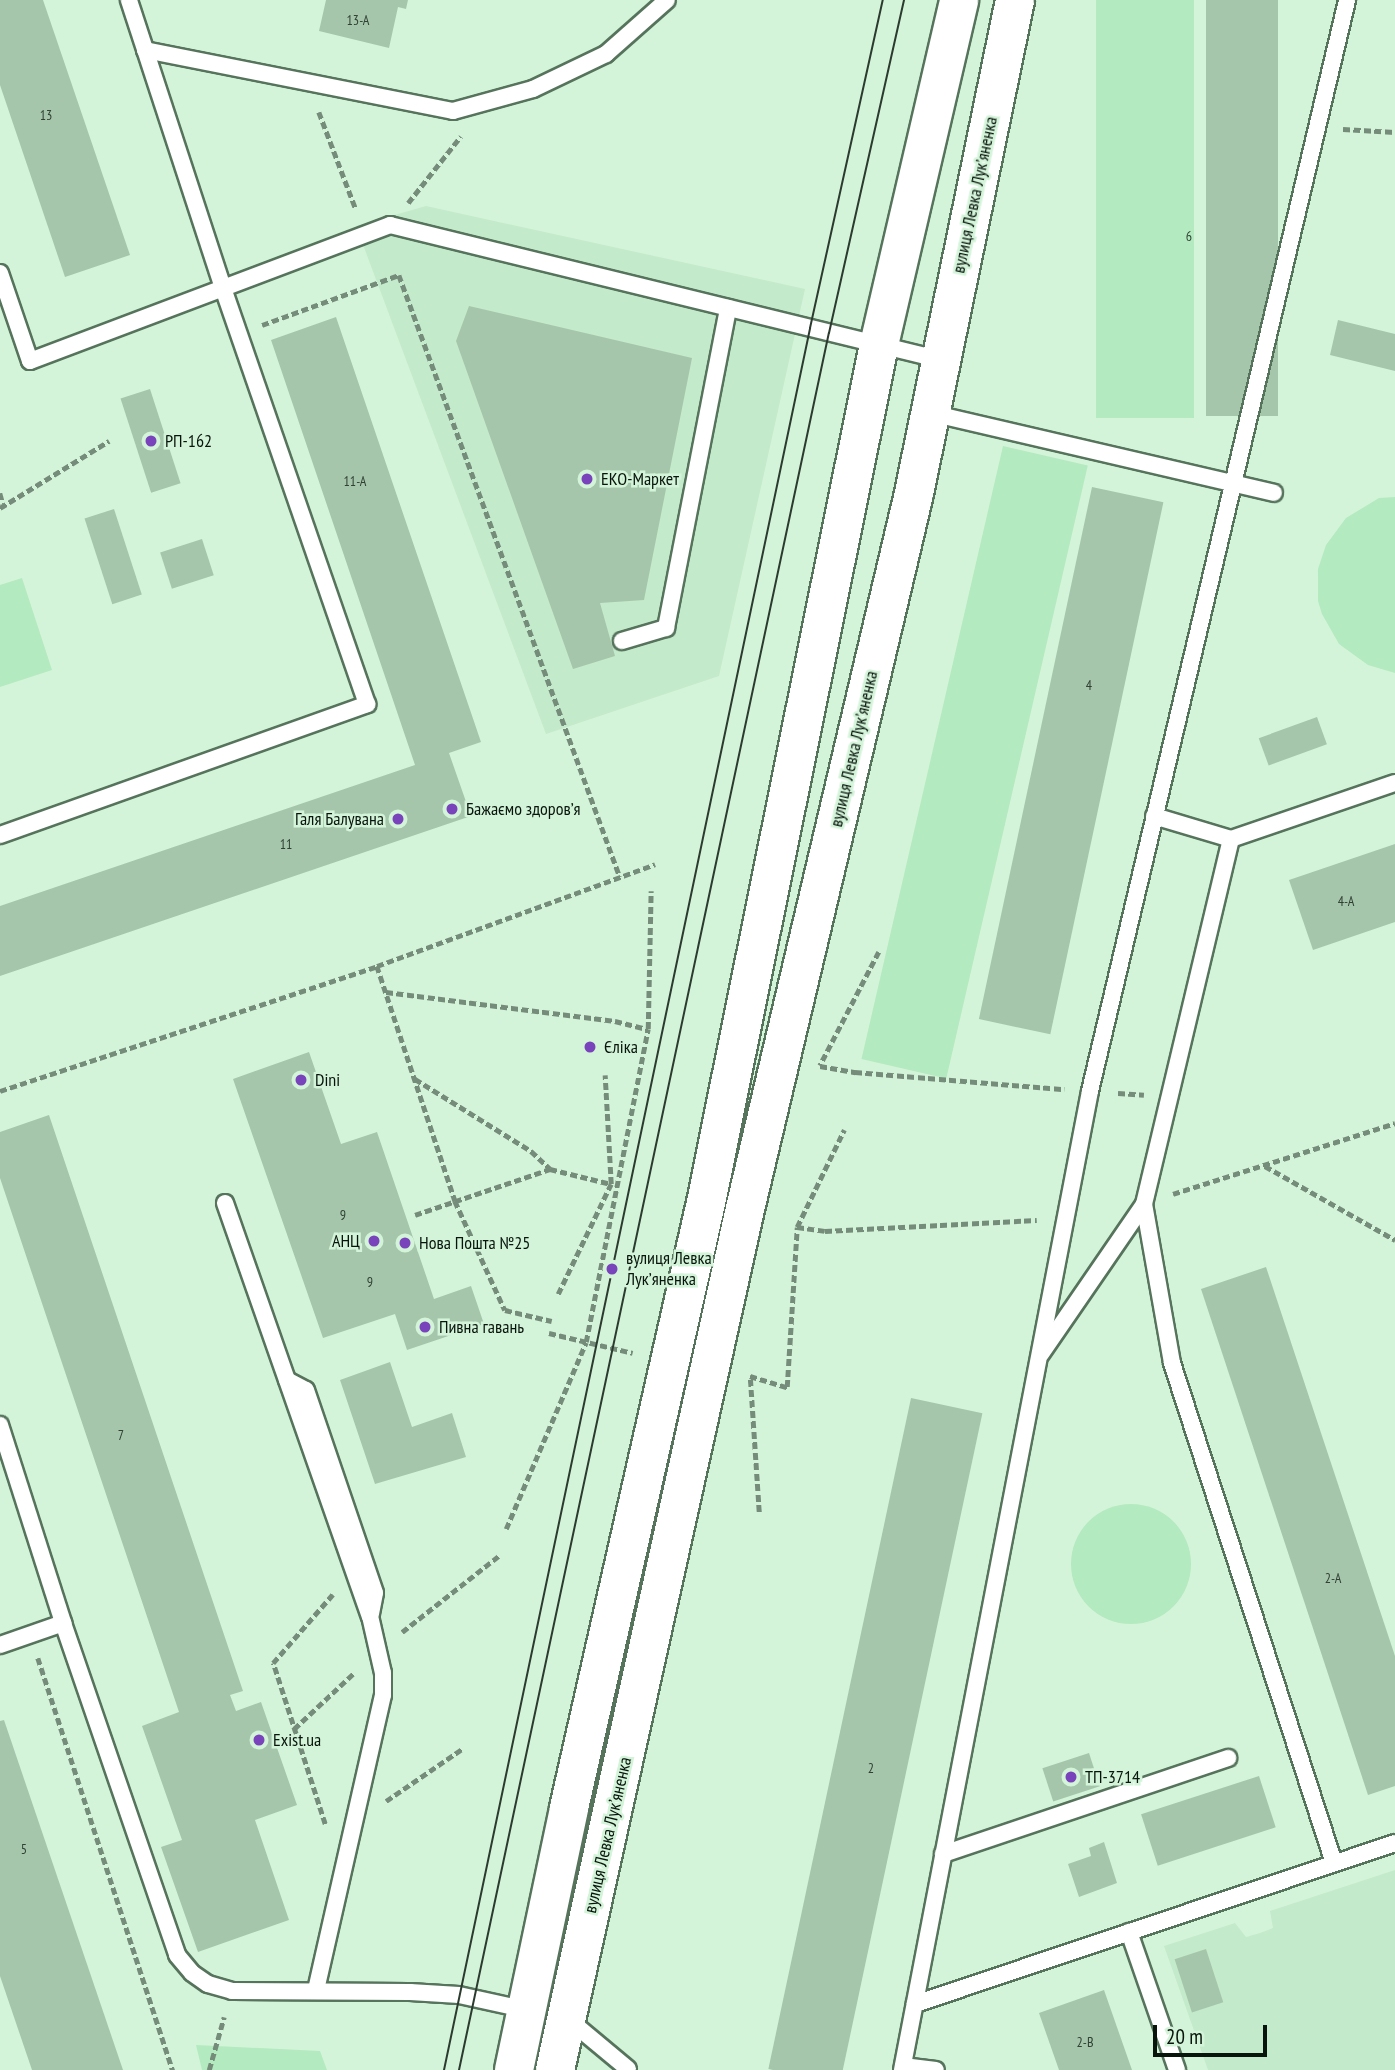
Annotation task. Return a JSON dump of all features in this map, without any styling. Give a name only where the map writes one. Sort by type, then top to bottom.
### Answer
[{"type":"main road","points":[[514,2070],[569,1808],[707,1198],[878,345],[959,0]]},
{"type":"main road","name":"вулиця Левка Лукʼяненка","points":[[555,2070],[748,1196],[931,413],[1015,0]]},
{"type":"lane","points":[[0,835],[367,704],[223,288],[129,0]]},
{"type":"lane","points":[[145,50],[453,111],[533,89],[606,54],[667,0]]},
{"type":"lane","points":[[936,2070],[902,2068],[1090,1091],[1346,0]]},
{"type":"lane","points":[[0,273],[30,361],[390,225],[942,360]]},
{"type":"lane","points":[[622,641],[666,628],[728,308]]},
{"type":"lane","points":[[931,413],[1273,493]]},
{"type":"lane","points":[[1154,817],[1231,839],[1395,783]]},
{"type":"lane","points":[[1038,1359],[1144,1204],[1231,839]]},
{"type":"lane","points":[[225,1203],[380,1649],[383,1695],[316,1990]]},
{"type":"lane","points":[[1144,1204],[1172,1363],[1334,1864]]},
{"type":"lane","points":[[287,1380],[306,1390],[375,1593],[370,1616]]},
{"type":"lane","points":[[0,1425],[63,1623],[177,1955],[192,1973],[208,1984],[232,1991],[316,1990],[459,1995],[527,2010]]},
{"type":"lane","points":[[0,1645],[63,1623]]},
{"type":"lane","points":[[943,1854],[1228,1758]]},
{"type":"lane","points":[[915,2004],[1395,1843]]},
{"type":"lane","points":[[1129,1932],[1177,2070]]},
{"type":"lane","points":[[567,2018],[629,2070]]},
{"type":"path","points":[[308,82],[355,206]]},
{"type":"path","points":[[390,225],[461,139],[461,109]]},
{"type":"path","points":[[1318,120],[1339,129],[1395,132]]},
{"type":"path","points":[[239,333],[399,275],[620,877]]},
{"type":"path","points":[[0,493],[2,506],[109,441]]},
{"type":"path","points":[[0,1091],[377,966],[655,864]]},
{"type":"path","points":[[506,1529],[586,1342],[648,1029],[651,891]]},
{"type":"path","points":[[879,953],[820,1066],[855,1073],[1169,1097]]},
{"type":"path","points":[[377,966],[456,1201],[505,1310],[552,1321]]},
{"type":"path","points":[[385,992],[615,1021],[648,1029]]},
{"type":"path","points":[[558,1294],[611,1184],[605,1075]]},
{"type":"path","points":[[414,1078],[531,1151],[550,1169],[611,1184]]},
{"type":"path","points":[[759,1512],[750,1376],[787,1387],[797,1227],[844,1130]]},
{"type":"path","points":[[1264,1165],[1395,1240]]},
{"type":"path","points":[[415,1215],[550,1169]]},
{"type":"path","points":[[797,1227],[825,1231]]},
{"type":"path","points":[[549,1333],[641,1355]]},
{"type":"path","points":[[294,1729],[380,1649],[500,1555]]},
{"type":"path","points":[[342,1875],[273,1663],[354,1570]]},
{"type":"path","points":[[30,1634],[173,2070]]},
{"type":"path","points":[[354,1823],[462,1749]]},
{"type":"path","points":[[209,2070],[232,1991]]},
{"type":"shaded area","points":[[1096,0],[1194,0],[1194,418],[1096,418]]},
{"type":"shaded area","points":[[426,206],[805,289],[719,676],[546,734],[356,226]]},
{"type":"shaded area","points":[[1003,446],[1088,466],[946,1078],[862,1059]]},
{"type":"shaded area","points":[[1395,497],[1395,673],[1368,665],[1339,644],[1322,614],[1318,601],[1318,569],[1326,545],[1346,518],[1379,498]]},
{"type":"shaded area","points":[[22,578],[52,670],[0,687],[0,585]]},
{"type":"shaded area","points":[[1131,1504],[1154,1509],[1173,1522],[1186,1541],[1191,1564],[1186,1587],[1173,1606],[1154,1619],[1131,1624],[1108,1619],[1089,1606],[1076,1587],[1071,1564],[1076,1541],[1089,1522],[1108,1509]]},
{"type":"shaded area","points":[[1395,1870],[1395,2070],[1208,2070],[1164,1946],[1235,1923],[1246,1937],[1260,1933],[1273,1928],[1270,1911]]},
{"type":"shaded area","points":[[196,2045],[320,2051],[327,2070],[202,2070]]},
{"type":"building","points":[[0,0],[43,0],[130,255],[65,277],[0,85]]},
{"type":"building","points":[[326,0],[408,0],[406,9],[398,7],[389,48],[319,31]]},
{"type":"building","points":[[1206,0],[1278,0],[1278,416],[1206,416]]},
{"type":"building","name":"ЕКО-Маркет","points":[[469,306],[692,358],[644,600],[600,603],[615,656],[573,669],[456,341]]},
{"type":"building","points":[[336,317],[481,742],[449,753],[471,816],[0,976],[0,906],[415,765],[271,340]]},
{"type":"building","points":[[1338,320],[1395,334],[1395,371],[1330,355]]},
{"type":"building","name":"РП-162","points":[[150,389],[181,483],[151,493],[121,399]]},
{"type":"building","points":[[1092,487],[1163,502],[1050,1034],[979,1019]]},
{"type":"building","points":[[114,509],[142,595],[112,604],[85,519]]},
{"type":"building","points":[[202,539],[214,575],[172,589],[160,553]]},
{"type":"building","points":[[1317,717],[1327,744],[1269,765],[1259,738]]},
{"type":"building","points":[[1395,844],[1395,922],[1313,950],[1289,880]]},
{"type":"building","points":[[309,1052],[341,1144],[377,1132],[434,1299],[471,1286],[484,1324],[407,1350],[395,1314],[323,1338],[233,1079]]},
{"type":"building","points":[[49,1115],[243,1691],[230,1695],[236,1711],[261,1702],[297,1805],[255,1820],[289,1920],[198,1952],[161,1847],[182,1840],[142,1726],[179,1712],[0,1178],[0,1132]]},
{"type":"building","points":[[1266,1267],[1395,1656],[1395,1786],[1368,1795],[1201,1289]]},
{"type":"building","points":[[390,1362],[412,1427],[452,1413],[466,1457],[375,1484],[340,1380]]},
{"type":"building","points":[[911,1398],[982,1413],[843,2070],[768,2069]]},
{"type":"building","points":[[4,1720],[123,2070],[32,2070],[0,1976],[0,1721]]},
{"type":"building","name":"ТП-3714","points":[[1089,1753],[1100,1786],[1053,1801],[1042,1768]]},
{"type":"building","points":[[1259,1776],[1276,1827],[1158,1866],[1141,1814]]},
{"type":"building","points":[[1104,1842],[1117,1883],[1079,1897],[1068,1864],[1091,1856],[1089,1848]]},
{"type":"building","points":[[1206,1949],[1223,2002],[1192,2012],[1175,1959]]},
{"type":"building","points":[[1104,1990],[1132,2070],[1059,2070],[1039,2013]]},
{"type":"tram line","points":[[444,2070],[810,328],[883,0]]},
{"type":"tram line","points":[[459,2070],[829,333],[904,0]]},
{"type":"place","name":"РП-162","points":[[151,441]]},
{"type":"place","name":"ЕКО-Маркет","points":[[587,479]]},
{"type":"place","name":"Бажаємо здоровʼя","points":[[452,809]]},
{"type":"place","name":"Галя Балувана","points":[[398,819]]},
{"type":"place","name":"Єліка","points":[[590,1047]]},
{"type":"place","name":"Dini","points":[[301,1080]]},
{"type":"place","name":"АНЦ","points":[[374,1241]]},
{"type":"place","name":"Нова Пошта №25","points":[[405,1243]]},
{"type":"place","name":"вулиця Левка Лукʼяненка","points":[[612,1269]]},
{"type":"place","name":"Пивна гавань","points":[[425,1327]]},
{"type":"place","name":"Exist.ua","points":[[259,1740]]},
{"type":"place","name":"ТП-3714","points":[[1071,1777]]}]
